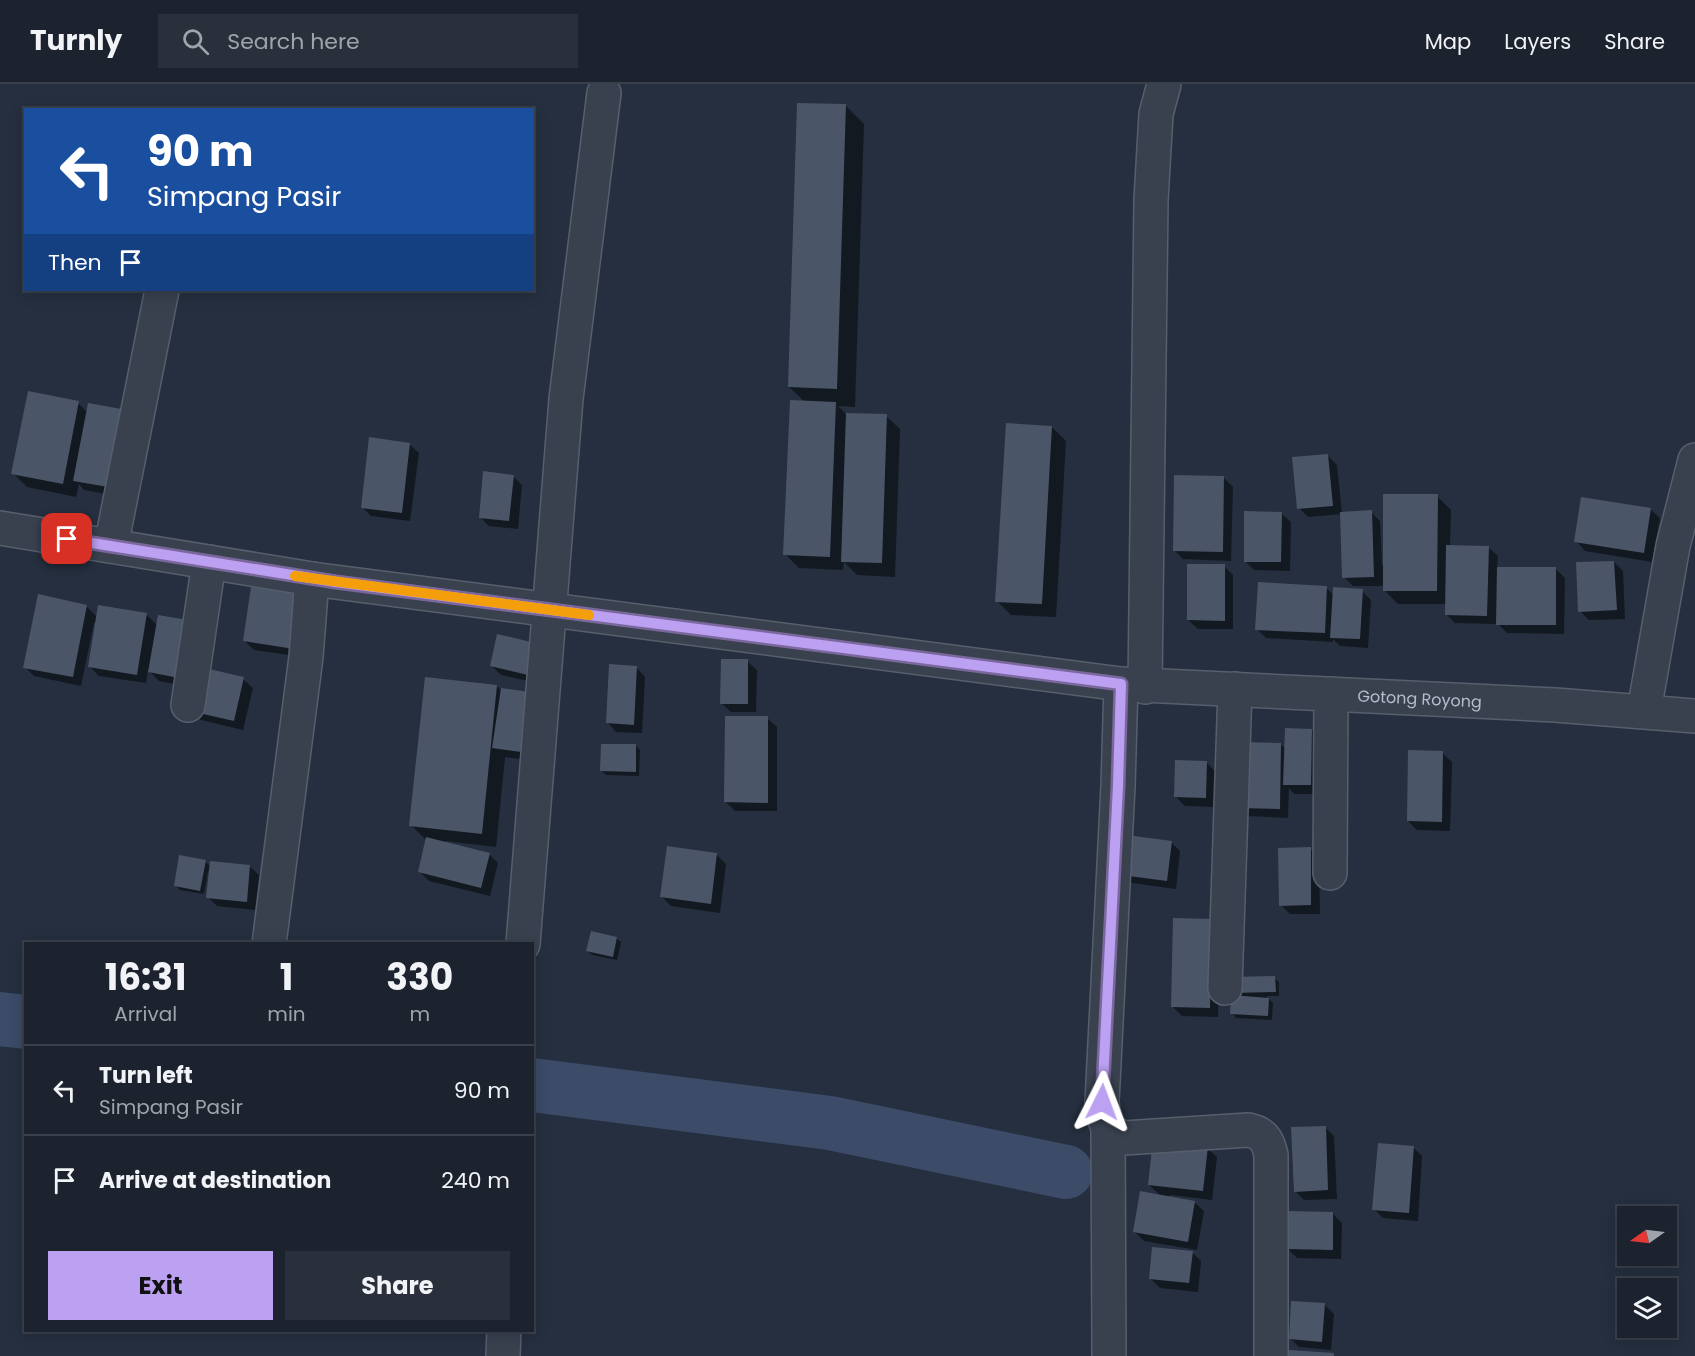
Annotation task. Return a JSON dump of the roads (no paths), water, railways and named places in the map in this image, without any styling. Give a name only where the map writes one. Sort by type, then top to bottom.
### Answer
[{"type":"street","points":[[1110,1356],[1108,1127],[1102,1102],[1118,786],[1133,686],[1156,114],[1164,84]]},
{"type":"street","points":[[523,942],[566,399],[604,93]]},
{"type":"street","points":[[111,546],[162,291]]},
{"type":"street","points":[[1644,711],[1673,546],[1695,460]]},
{"type":"street","name":"Gotong Royong","points":[[0,528],[312,579],[1133,686],[1555,705],[1695,716]]},
{"type":"street","points":[[188,705],[209,562]]},
{"type":"street","points":[[269,942],[306,657],[312,579]]},
{"type":"street","points":[[1225,988],[1235,689]]},
{"type":"street","points":[[1330,873],[1331,694]]},
{"type":"street","points":[[1108,1127],[1114,1134],[1125,1138],[1248,1130],[1257,1132],[1268,1142],[1271,1155],[1271,1356]]},
{"type":"street","points":[[503,1356],[504,1332]]},
{"type":"waterway","points":[[0,1019],[24,1022]]},
{"type":"waterway","points":[[534,1085],[830,1123],[1066,1172]]}]
